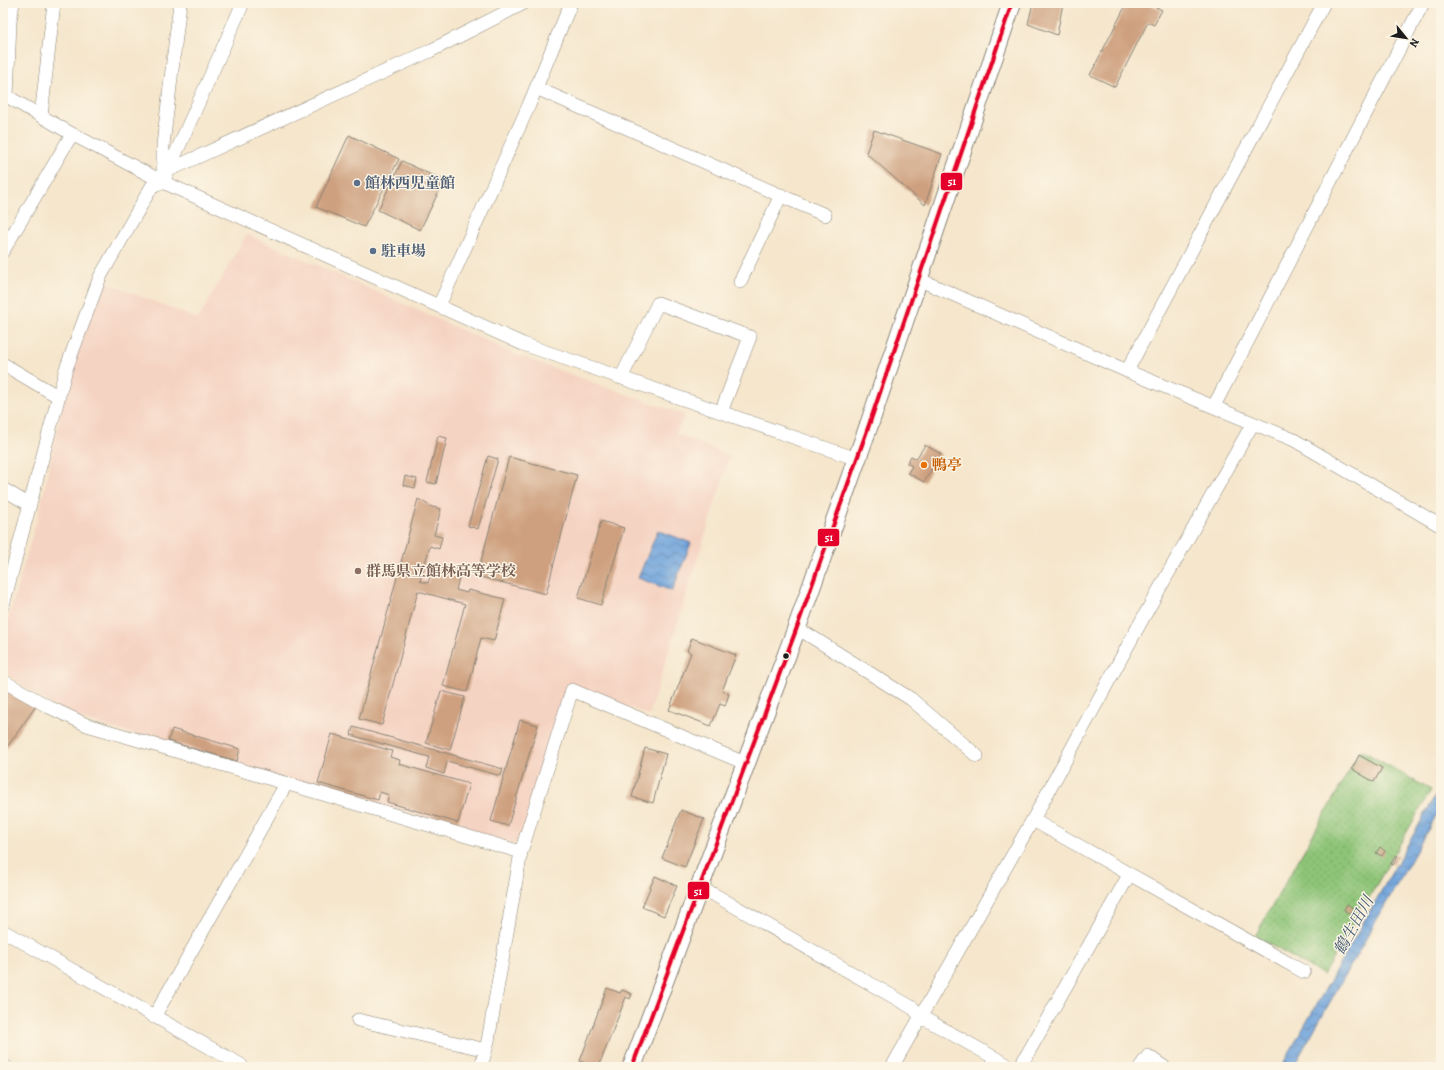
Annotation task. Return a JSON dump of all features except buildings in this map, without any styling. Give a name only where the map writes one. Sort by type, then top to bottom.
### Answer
[{"type":"main road","points":[[632,1067],[698,888],[747,764],[796,630],[857,459],[1012,3]]},
{"type":"street","points":[[13,3],[10,21],[5,95],[72,134],[166,176],[522,344],[857,459]]},
{"type":"street","points":[[41,116],[54,3]]},
{"type":"street","points":[[166,176],[164,145],[180,3]]},
{"type":"street","points":[[166,176],[243,3]]},
{"type":"street","points":[[3,605],[66,369],[100,278],[152,186],[166,176],[430,51],[524,3]]},
{"type":"street","points":[[439,306],[572,3]]},
{"type":"street","points":[[1127,371],[1324,3]]},
{"type":"street","points":[[1214,406],[1423,3]]},
{"type":"street","points":[[536,88],[825,214]]},
{"type":"street","points":[[3,251],[7,235],[72,134]]},
{"type":"street","points":[[740,282],[781,195]]},
{"type":"street","points":[[918,279],[1127,371],[1294,440],[1441,526]]},
{"type":"street","points":[[622,378],[658,303],[750,337],[721,412]]},
{"type":"street","points":[[3,364],[59,397]]},
{"type":"street","points":[[892,1067],[1033,820],[1143,618],[1253,423]]},
{"type":"street","points":[[3,489],[30,504]]},
{"type":"street","points":[[796,630],[808,634],[911,699],[977,756]]},
{"type":"street","points":[[3,681],[49,707],[87,725],[521,852]]},
{"type":"street","points":[[481,1067],[486,1050],[521,852],[572,690],[747,764]]},
{"type":"street","points":[[154,1017],[286,784]]},
{"type":"street","points":[[1033,820],[1304,972]]},
{"type":"street","points":[[1020,1067],[1129,874]]},
{"type":"street","points":[[698,888],[713,894],[913,1008],[920,1016],[1011,1067]]},
{"type":"street","points":[[3,931],[242,1066]]},
{"type":"street","points":[[358,1020],[486,1050]]},
{"type":"street","points":[[1140,1067],[1148,1056],[1164,1067]]},
{"type":"shaded area","name":"群馬県立館林高等学校","points":[[247,234],[522,357],[685,415],[676,434],[730,456],[649,715],[568,683],[521,839],[514,844],[64,714],[3,672],[3,637],[41,505],[64,396],[80,336],[105,282],[198,319]]},
{"type":"green space","points":[[1361,750],[1431,790],[1366,903],[1362,903],[1352,921],[1353,924],[1323,975],[1255,936]]},
{"type":"water","points":[[658,530],[691,543],[672,591],[638,578]]},
{"type":"water","points":[[1441,786],[1441,807],[1293,1067],[1281,1067]]},
{"type":"transit line","name":"51","points":[[632,1067],[796,630],[869,425],[1012,3]]},
{"type":"place","name":"館林西児童館","points":[[357,183]]},
{"type":"place","name":"駐車場","points":[[373,251]]},
{"type":"place","name":"鴨亭","points":[[924,465]]},
{"type":"place","name":"群馬県立館林高等学校","points":[[358,571]]},
{"type":"water label","name":"鶴生田川","points":[[1353,925]]}]
